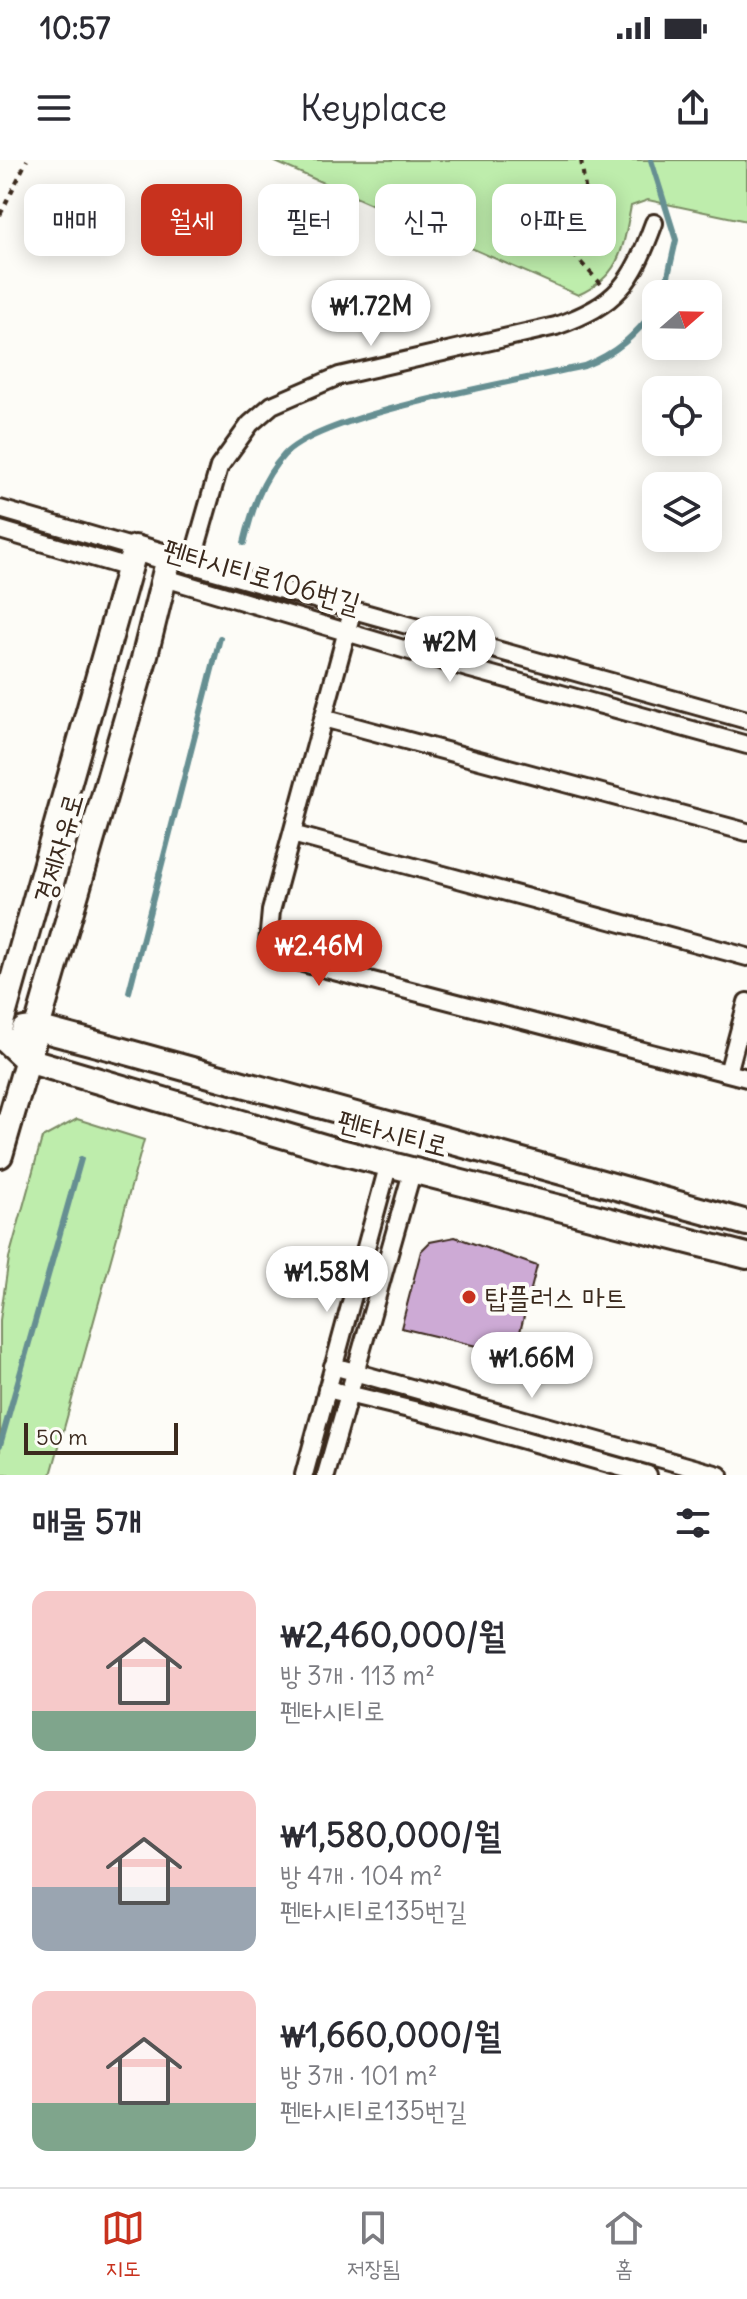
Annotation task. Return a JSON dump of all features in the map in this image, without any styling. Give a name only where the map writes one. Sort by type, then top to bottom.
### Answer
[{"type":"street","points":[[175,567],[219,467],[250,424],[272,405],[339,376],[556,326],[586,315],[614,297],[628,283],[654,223]]},
{"type":"street","points":[[0,509],[132,558]]},
{"type":"street","points":[[0,530],[132,558]]},
{"type":"street","name":"펜타시티로106번길","points":[[132,558],[352,612],[747,720]]},
{"type":"street","name":"경제자유로","points":[[0,1026],[132,558]]},
{"type":"street","name":"펜타시티로106번길","points":[[175,567],[347,632],[747,745]]},
{"type":"street","name":"경제자유로","points":[[0,1155],[175,567]]},
{"type":"street","points":[[352,612],[266,932],[268,943],[278,954],[747,1078]]},
{"type":"street","points":[[323,718],[747,832]]},
{"type":"street","points":[[292,834],[747,957]]},
{"type":"street","points":[[728,1073],[747,1002]]},
{"type":"street","points":[[0,1034],[37,1028]]},
{"type":"street","name":"펜타시티로","points":[[37,1028],[747,1223]]},
{"type":"street","points":[[0,1034],[27,1060]]},
{"type":"street","name":"펜타시티로","points":[[27,1060],[389,1163],[747,1256]]},
{"type":"street","points":[[304,1475],[389,1163],[410,1130]]},
{"type":"street","points":[[326,1475],[413,1169],[410,1130]]},
{"type":"street","points":[[333,1366],[719,1475]]},
{"type":"street","points":[[327,1389],[648,1475]]},
{"type":"path","points":[[0,215],[27,160]]},
{"type":"path","points":[[581,160],[585,187],[575,217],[572,253],[614,297]]},
{"type":"green space","points":[[271,160],[747,160],[747,221],[648,200],[631,206],[622,247],[612,269],[593,287],[578,295],[476,250],[476,184],[375,184],[375,206],[359,199],[359,184],[326,184]]},
{"type":"green space","points":[[77,1119],[144,1140],[51,1475],[0,1475],[0,1320],[9,1258],[42,1138]]},
{"type":"building","name":"탑플러스 마트","points":[[455,1237],[537,1266],[514,1355],[401,1328],[421,1251],[430,1242]]},
{"type":"waterway","points":[[651,160],[676,240],[667,280]]},
{"type":"waterway","points":[[244,543],[263,485],[284,455],[305,440],[379,412],[584,366],[624,343],[642,325]]},
{"type":"waterway","points":[[129,992],[220,638]]},
{"type":"waterway","points":[[0,1445],[81,1159]]},
{"type":"place","name":"탑플러스 마트","points":[[469,1297]]}]
